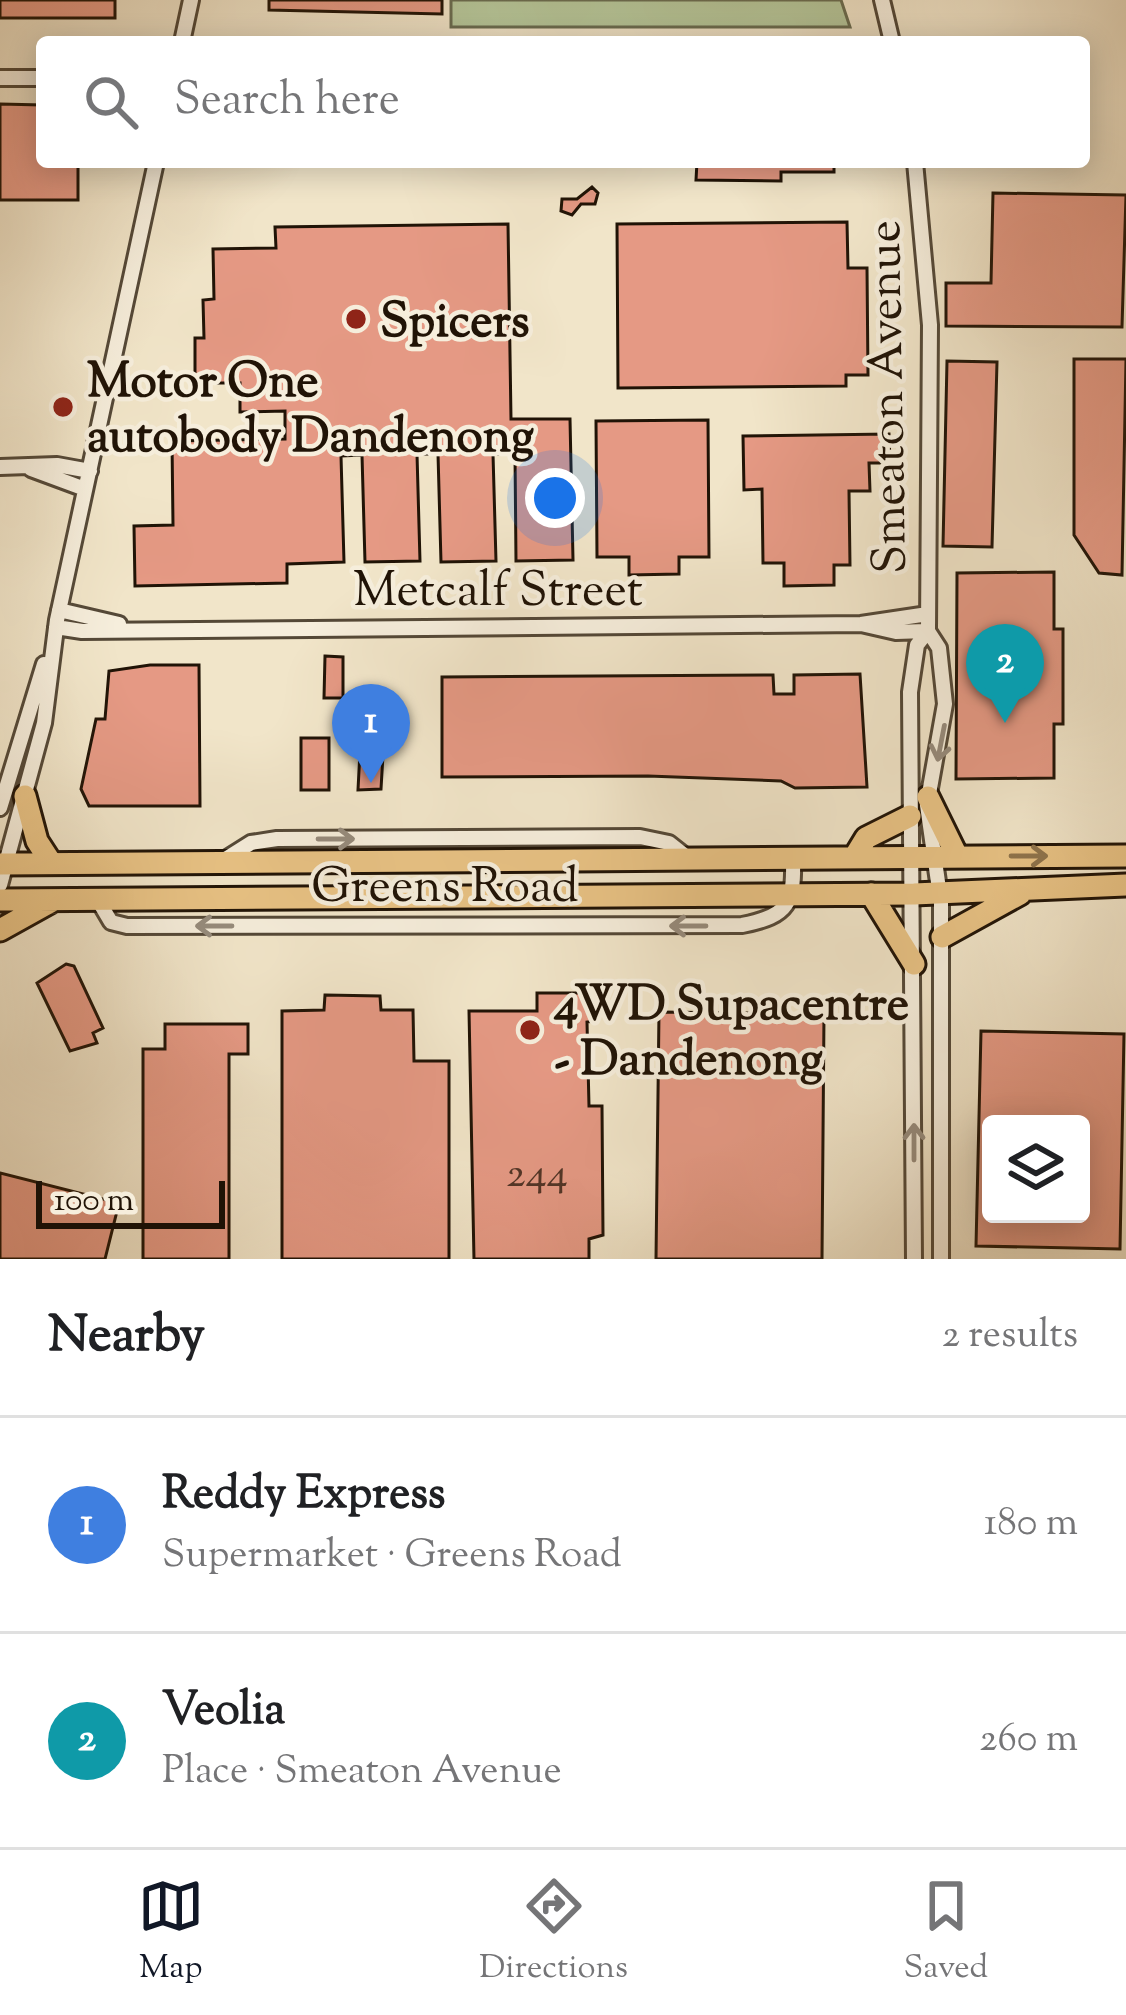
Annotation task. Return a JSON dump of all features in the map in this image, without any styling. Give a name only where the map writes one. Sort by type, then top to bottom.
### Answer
[{"type":"main road","points":[[25,796],[37,841],[50,862]]},
{"type":"main road","points":[[928,796],[957,856]]},
{"type":"main road","points":[[855,856],[866,838],[910,816]]},
{"type":"main road","name":"Greens Road","points":[[2,870],[50,862],[1126,856]]},
{"type":"main road","name":"Greens Road","points":[[0,899],[914,894],[1126,884]]},
{"type":"main road","points":[[942,937],[975,914],[1010,903],[1025,889]]},
{"type":"main road","points":[[871,894],[914,964]]},
{"type":"main road","points":[[0,930],[54,899]]},
{"type":"street","points":[[183,36],[191,0]]},
{"type":"street","points":[[882,0],[891,36]]},
{"type":"street","points":[[0,78],[36,78]]},
{"type":"street","points":[[2,870],[44,723],[59,610],[155,168]]},
{"type":"street","name":"Smeaton Avenue","points":[[916,168],[931,326],[928,622],[939,648],[945,704],[921,856]]},
{"type":"street","points":[[0,467],[57,465],[90,470]]},
{"type":"street","points":[[26,468],[86,488]]},
{"type":"street","name":"Metcalf Street","points":[[59,610],[136,627]]},
{"type":"street","name":"Smeaton Avenue","points":[[921,856],[910,816],[910,692],[917,645],[928,622]]},
{"type":"street","name":"Metcalf Street","points":[[55,633],[136,627],[860,624],[896,632],[928,622]]},
{"type":"street","points":[[0,808],[55,633]]},
{"type":"street","points":[[921,856],[940,893],[940,1259]]},
{"type":"street","points":[[914,1259],[914,894],[921,856]]},
{"type":"street","points":[[793,858],[794,895]]},
{"type":"street","name":"Greens Road","points":[[98,900],[111,922],[127,926],[742,925],[788,906],[794,895]]},
{"type":"street","points":[[291,926],[305,898]]},
{"type":"green space","points":[[451,0],[841,0],[850,27],[451,27]]},
{"type":"building","points":[[0,0],[115,0],[115,18],[0,18]]},
{"type":"building","points":[[269,0],[442,0],[442,14],[269,10]]},
{"type":"building","points":[[0,104],[36,105],[36,168],[78,168],[78,200],[0,200]]},
{"type":"building","points":[[697,168],[834,168],[834,172],[781,172],[781,181],[696,180]]},
{"type":"building","points":[[592,187],[598,193],[595,204],[581,204],[572,215],[561,211],[562,199],[577,199]]},
{"type":"building","points":[[993,193],[1126,195],[1122,327],[946,326],[946,283],[991,283]]},
{"type":"building","points":[[847,222],[848,268],[867,268],[868,375],[846,375],[846,386],[618,388],[617,224]]},
{"type":"building","points":[[508,224],[511,419],[570,419],[573,560],[516,561],[515,454],[493,454],[496,561],[441,562],[438,454],[417,454],[420,561],[365,562],[362,455],[341,456],[344,562],[287,564],[287,583],[135,586],[134,526],[173,525],[172,441],[285,439],[285,411],[240,412],[240,383],[195,383],[195,338],[204,338],[203,300],[214,299],[213,249],[276,248],[275,227]]},
{"type":"building","points":[[1074,359],[1126,359],[1122,575],[1099,573],[1074,535]]},
{"type":"building","points":[[947,361],[997,362],[992,547],[943,546]]},
{"type":"building","points":[[708,420],[709,557],[679,557],[679,574],[629,575],[629,557],[597,557],[596,421]]},
{"type":"building","points":[[889,434],[890,463],[869,463],[870,491],[849,491],[850,565],[834,565],[834,585],[784,586],[784,563],[763,563],[762,489],[744,490],[743,436]]},
{"type":"building","points":[[1054,572],[1054,629],[1063,629],[1063,724],[1054,724],[1054,778],[956,779],[957,573]]},
{"type":"building","points":[[325,656],[343,657],[343,698],[324,698]]},
{"type":"building","points":[[199,665],[200,806],[89,806],[81,789],[96,719],[105,719],[109,671]]},
{"type":"building","points":[[860,674],[867,787],[795,788],[781,781],[648,776],[442,777],[442,677],[773,675],[774,694],[794,694],[794,675]]},
{"type":"building","points":[[362,713],[381,713],[385,721],[381,789],[358,790]]},
{"type":"building","points":[[301,738],[329,738],[329,790],[301,790]]},
{"type":"building","points":[[66,964],[74,966],[103,1028],[93,1033],[97,1043],[70,1051],[37,983]]},
{"type":"building","points":[[537,993],[595,993],[595,1021],[587,1022],[589,1106],[602,1106],[603,1235],[589,1239],[589,1259],[474,1259],[469,1011],[537,1011]]},
{"type":"building","points":[[325,995],[380,996],[381,1010],[413,1010],[414,1061],[449,1061],[449,1259],[282,1259],[282,1011],[324,1010]]},
{"type":"building","points":[[659,1012],[824,1014],[822,1259],[656,1259]]},
{"type":"building","points":[[165,1024],[248,1024],[248,1054],[229,1054],[229,1259],[143,1259],[143,1049],[165,1049]]},
{"type":"building","points":[[981,1031],[1124,1034],[1120,1249],[976,1246]]},
{"type":"building","points":[[0,1173],[119,1203],[105,1259],[0,1259]]},
{"type":"place","name":"Spicers","points":[[356,319]]},
{"type":"place","name":"Motor One autobody Dandenong","points":[[63,407]]},
{"type":"place","name":"Veolia","points":[[1005,723]]},
{"type":"place","name":"Reddy Express","points":[[371,783]]},
{"type":"place","name":"4WD Supacentre - Dandenong","points":[[530,1030]]}]
